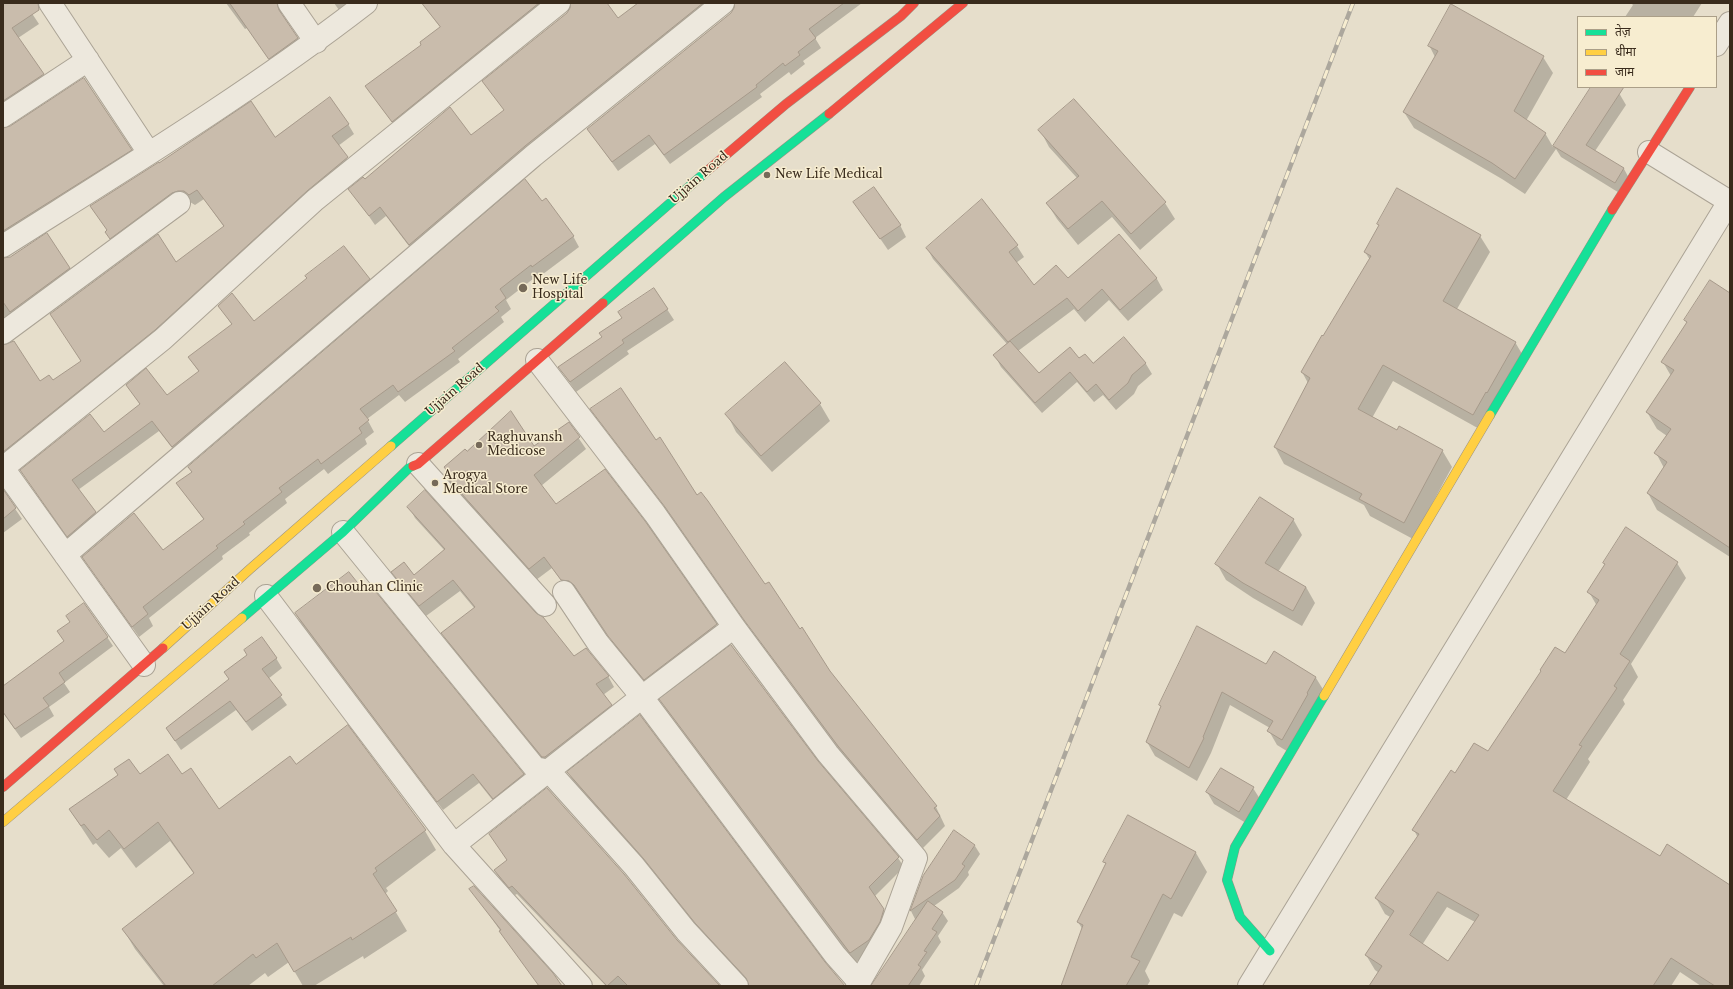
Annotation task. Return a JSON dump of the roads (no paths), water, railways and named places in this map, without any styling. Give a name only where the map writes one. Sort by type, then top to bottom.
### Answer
[{"type":"main road","name":"Ujjain Road","points":[[3,787],[144,665],[250,569],[709,169],[788,107],[914,3]]},
{"type":"main road","points":[[3,822],[266,596],[343,532],[409,468],[418,464],[724,197],[806,128],[869,82],[963,3]]},
{"type":"main road","points":[[1270,951],[1240,917],[1227,880],[1235,847],[1592,242],[1689,88]]},
{"type":"street","points":[[50,3],[149,153]]},
{"type":"street","points":[[289,3],[316,42]]},
{"type":"street","points":[[3,246],[149,153],[316,42],[366,3]]},
{"type":"street","points":[[144,665],[3,468],[163,339],[315,200],[559,3]]},
{"type":"street","points":[[65,555],[533,156],[723,3]]},
{"type":"street","points":[[1717,43],[1730,23]]},
{"type":"street","points":[[3,116],[88,60]]},
{"type":"street","points":[[1249,986],[1730,201],[1649,152]]},
{"type":"street","points":[[3,333],[179,203]]},
{"type":"street","points":[[537,360],[655,514],[734,627],[828,754],[916,858],[891,927],[858,984],[642,697],[598,643],[564,592]]},
{"type":"street","points":[[418,464],[545,605]]},
{"type":"street","points":[[343,532],[535,768],[549,771],[634,866],[686,931],[737,986]]},
{"type":"street","points":[[266,596],[454,845],[581,986]]},
{"type":"street","points":[[454,845],[642,697],[734,627]]},
{"type":"railway","points":[[976,986],[1353,3]]},
{"type":"place","name":"New Life Medical","points":[[767,175]]},
{"type":"place","name":"New Life Hospital","points":[[523,288]]},
{"type":"place","name":"Raghuvansh Medicose","points":[[479,445]]},
{"type":"place","name":"Arogya Medical Store","points":[[435,483]]},
{"type":"place","name":"Chouhan Clinic","points":[[317,588]]}]
